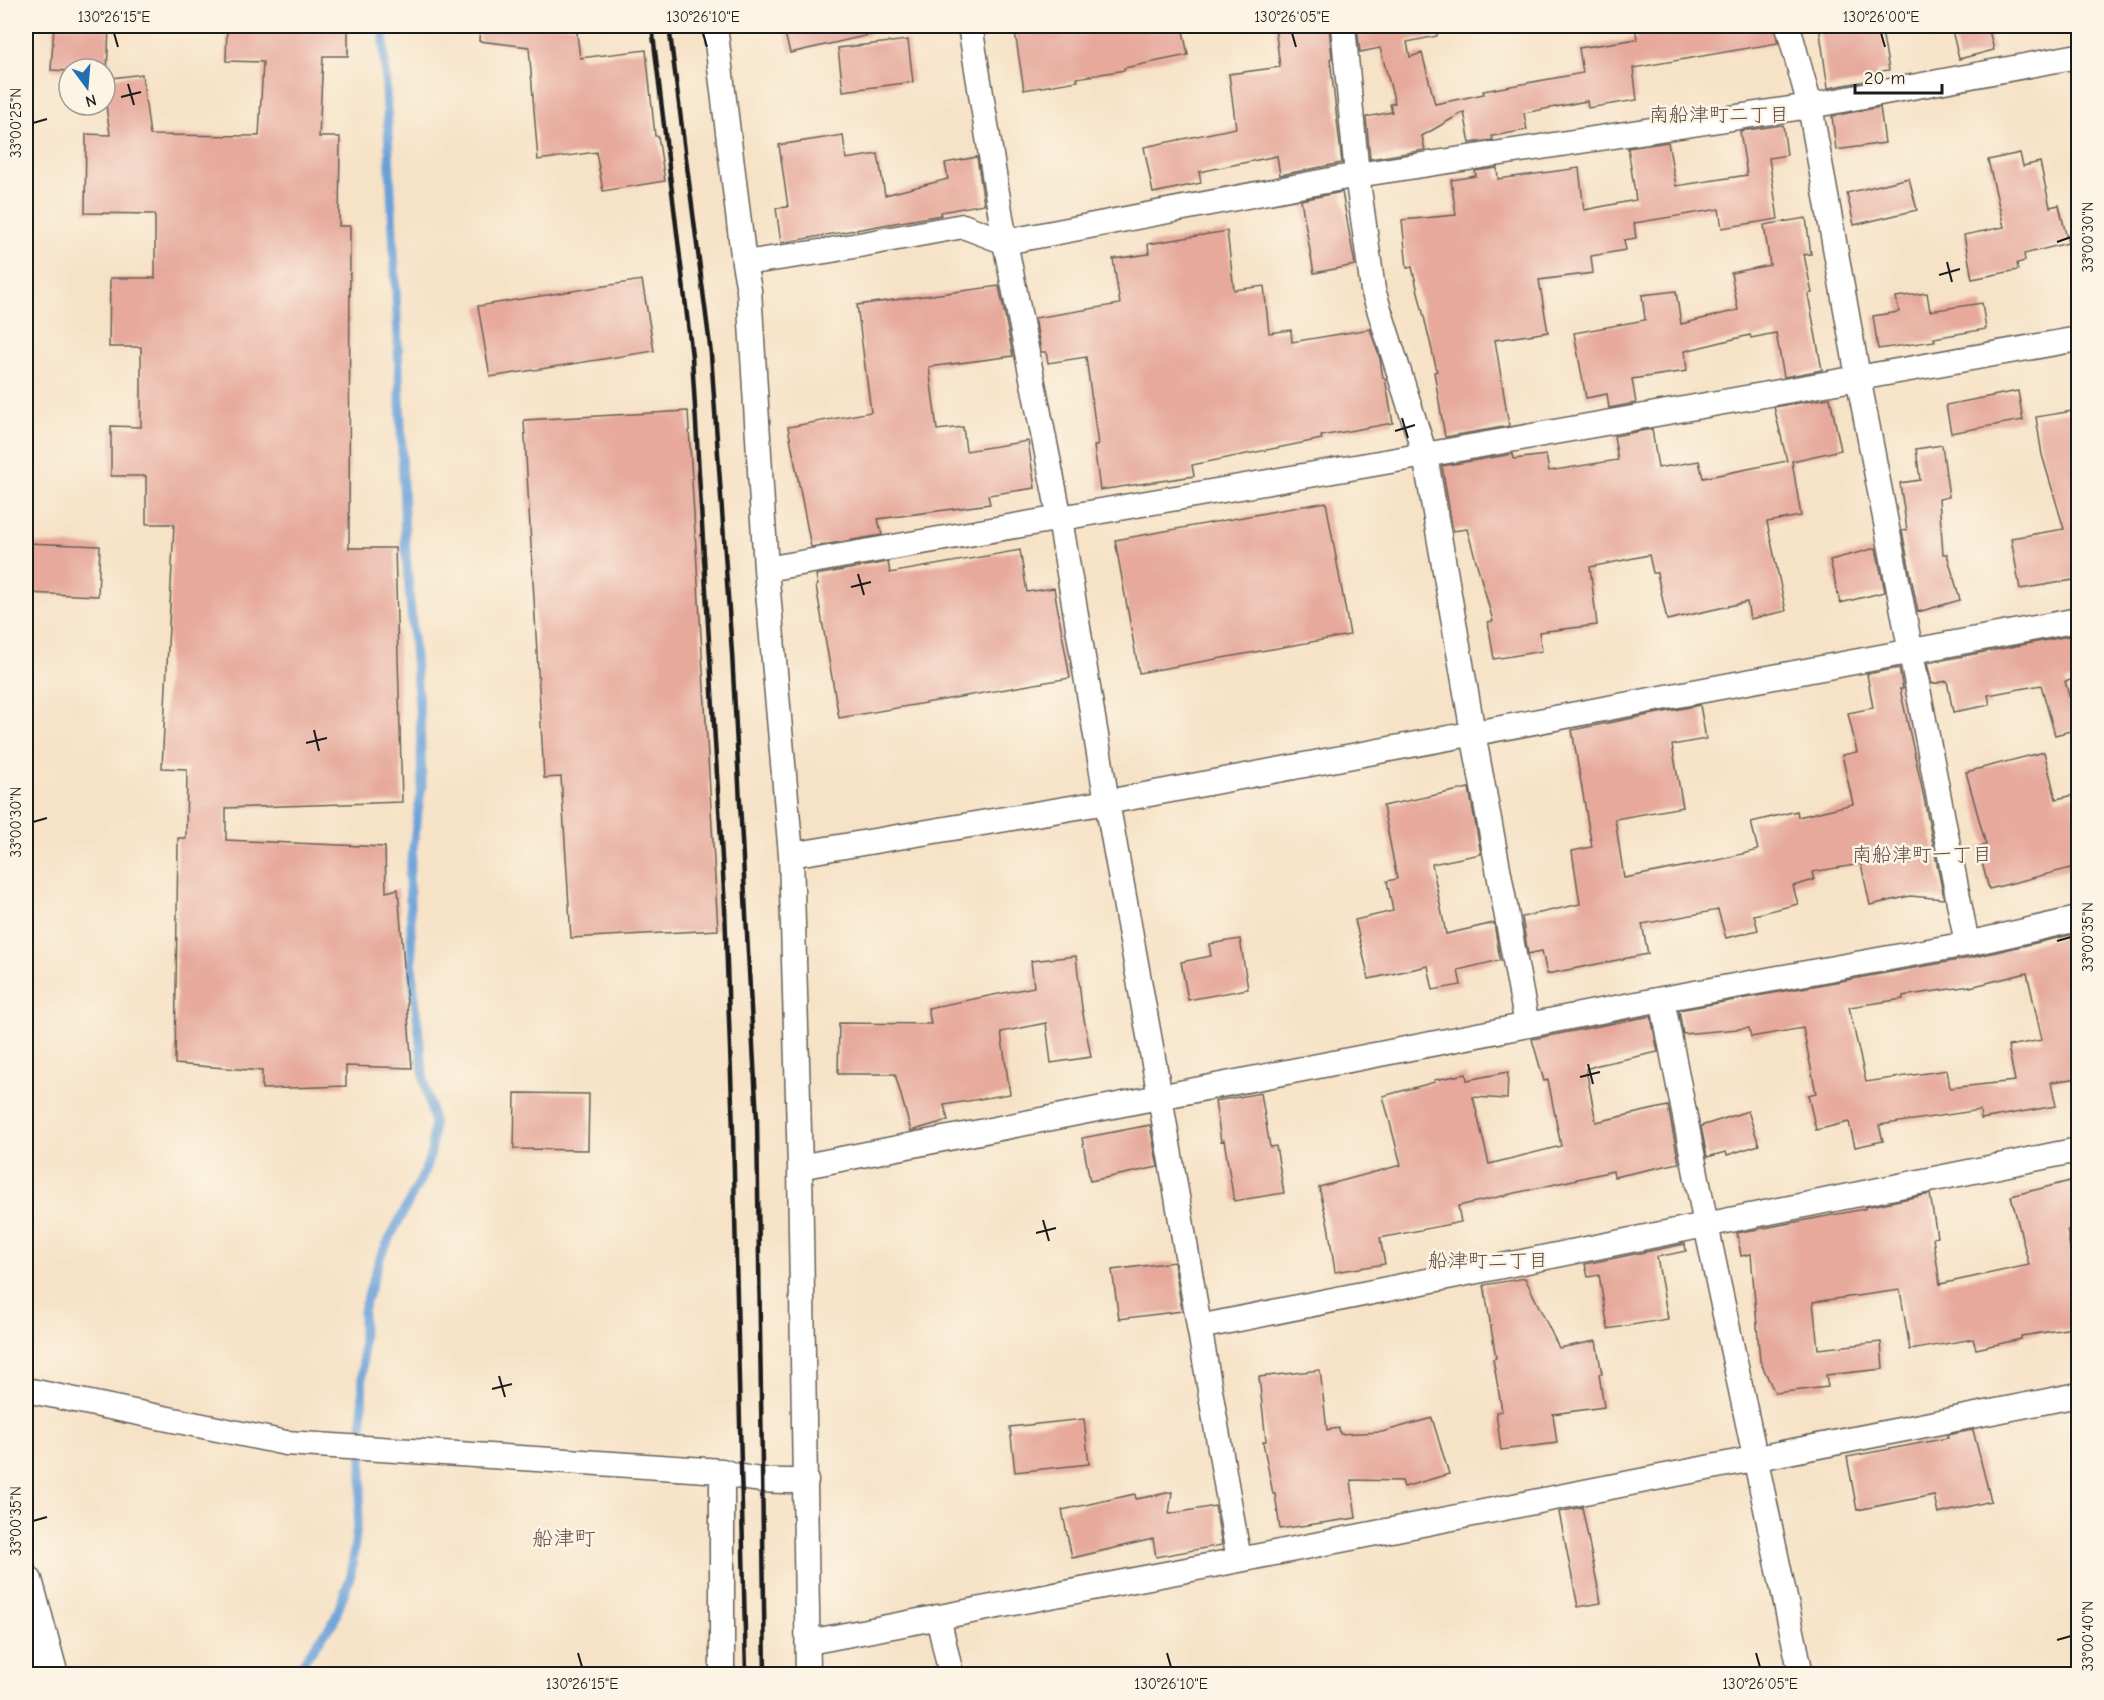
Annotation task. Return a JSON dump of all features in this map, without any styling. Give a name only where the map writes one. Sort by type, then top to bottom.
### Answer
[{"type":"highway","points":[[26,1582],[51,1674]]},
{"type":"street","points":[[715,26],[749,290],[766,568],[791,855],[800,1167],[808,1674]]},
{"type":"street","points":[[970,26],[1005,242],[1060,519],[1239,1560]]},
{"type":"street","points":[[1342,26],[1357,175],[1373,290],[1425,455],[1527,1025]]},
{"type":"street","points":[[1788,26],[1810,106],[1858,377],[1967,944]]},
{"type":"street","points":[[744,263],[963,226],[1005,242],[1357,175],[1810,106],[2079,56]]},
{"type":"street","points":[[766,568],[1060,519],[2079,339]]},
{"type":"street","points":[[791,855],[1107,802],[2079,620]]},
{"type":"street","points":[[800,1167],[1662,999],[1967,944],[2079,919]]},
{"type":"street","points":[[1662,999],[1706,1225],[1801,1674]]},
{"type":"street","points":[[1199,1327],[2079,1150]]},
{"type":"street","points":[[26,1390],[286,1443],[722,1471],[741,1478],[762,1481],[806,1481]]},
{"type":"street","points":[[809,1642],[2079,1395]]},
{"type":"street","points":[[722,1471],[722,1674]]},
{"type":"street","points":[[938,1617],[951,1674]]},
{"type":"building","points":[[54,26],[109,26],[108,57],[57,57],[57,70],[51,70]]},
{"type":"building","points":[[227,26],[348,26],[348,56],[323,56],[319,137],[340,137],[339,226],[350,226],[349,548],[395,548],[402,802],[226,808],[226,840],[385,847],[386,892],[398,889],[412,1068],[346,1066],[346,1086],[262,1089],[262,1071],[175,1064],[178,838],[186,838],[187,769],[162,768],[174,524],[146,524],[146,476],[111,476],[111,426],[141,427],[141,347],[109,347],[110,278],[155,278],[155,214],[85,213],[86,134],[110,135],[108,117],[117,117],[117,77],[142,74],[150,135],[259,136],[263,62],[226,61]]},
{"type":"building","points":[[480,26],[576,26],[580,58],[646,50],[655,136],[658,136],[665,181],[603,191],[596,152],[538,160],[529,47],[479,41]]},
{"type":"building","points":[[783,26],[868,26],[869,35],[790,53]]},
{"type":"building","points":[[1014,26],[1182,26],[1188,55],[1124,68],[1125,70],[1077,78],[1078,81],[1024,90]]},
{"type":"building","points":[[1275,26],[1329,26],[1332,58],[1330,59],[1342,163],[1280,175],[1277,156],[1199,172],[1201,183],[1153,193],[1144,147],[1236,128],[1229,74],[1280,67]]},
{"type":"building","points":[[1357,26],[1436,26],[1437,36],[1407,42],[1410,57],[1422,53],[1435,104],[1484,94],[1483,91],[1583,73],[1579,48],[1637,39],[1635,26],[1774,26],[1778,43],[1633,68],[1637,100],[1588,108],[1587,101],[1524,113],[1527,130],[1492,136],[1493,140],[1470,143],[1464,112],[1422,136],[1425,150],[1370,159],[1366,117],[1392,112],[1390,104],[1395,103],[1380,48],[1360,52]]},
{"type":"building","points":[[1819,26],[1881,26],[1889,70],[1876,72],[1877,79],[1828,88]]},
{"type":"building","points":[[1951,26],[1988,26],[1994,50],[1959,59]]},
{"type":"building","points":[[908,40],[913,82],[843,91],[838,48]]},
{"type":"building","points":[[1880,107],[1885,143],[1836,150],[1832,116]]},
{"type":"building","points":[[1783,125],[1787,155],[1769,158],[1778,219],[1722,228],[1719,209],[1634,223],[1636,238],[1624,240],[1626,250],[1591,256],[1593,273],[1539,280],[1548,332],[1495,340],[1509,426],[1445,437],[1434,372],[1437,371],[1412,267],[1407,268],[1402,220],[1456,215],[1451,180],[1476,176],[1475,171],[1497,168],[1498,179],[1579,168],[1584,210],[1636,200],[1628,148],[1668,142],[1676,186],[1747,175],[1740,131]]},
{"type":"building","points":[[843,135],[846,159],[878,154],[885,195],[948,179],[945,163],[977,157],[984,204],[941,212],[941,215],[781,243],[776,208],[788,207],[779,145]]},
{"type":"building","points":[[2020,153],[2023,166],[2040,162],[2050,207],[2059,205],[2068,243],[2024,254],[2025,261],[2017,263],[2018,270],[1972,279],[1964,235],[2004,227],[1988,160]]},
{"type":"building","points":[[1909,178],[1917,210],[1854,225],[1847,193]]},
{"type":"building","points":[[1342,192],[1355,265],[1314,273],[1301,200]]},
{"type":"building","points":[[1806,218],[1811,254],[1804,255],[1812,293],[1808,294],[1822,370],[1784,377],[1776,333],[1751,338],[1750,335],[1685,351],[1687,371],[1632,379],[1636,403],[1609,408],[1607,394],[1586,398],[1574,333],[1645,320],[1642,295],[1676,291],[1681,324],[1738,310],[1731,273],[1770,265],[1764,225]]},
{"type":"building","points":[[1227,231],[1234,290],[1264,286],[1269,333],[1291,330],[1292,342],[1370,329],[1380,359],[1383,378],[1385,378],[1393,423],[1321,436],[1322,439],[1192,465],[1194,476],[1100,490],[1094,446],[1098,445],[1086,357],[1048,363],[1046,352],[1041,352],[1035,318],[1120,304],[1113,259],[1149,254],[1148,244]]},
{"type":"building","points":[[642,280],[654,351],[490,377],[478,306]]},
{"type":"building","points":[[999,286],[1013,356],[929,367],[937,430],[963,427],[966,451],[1028,441],[1035,488],[988,495],[990,504],[878,519],[882,535],[811,547],[788,427],[871,412],[857,305]]},
{"type":"building","points":[[1927,293],[1930,311],[1982,303],[1986,329],[1934,338],[1935,341],[1878,349],[1873,316],[1899,312],[1896,297]]},
{"type":"building","points":[[2018,391],[2023,420],[1951,433],[1946,405]]},
{"type":"building","points":[[1830,398],[1841,450],[1792,461],[1801,516],[1767,522],[1786,611],[1750,619],[1747,602],[1667,620],[1657,573],[1653,573],[1649,555],[1590,567],[1597,625],[1539,632],[1542,651],[1494,659],[1488,622],[1493,621],[1467,529],[1453,531],[1442,466],[1513,454],[1514,459],[1546,455],[1549,471],[1618,460],[1614,436],[1652,429],[1658,468],[1699,461],[1703,478],[1787,461],[1774,407]]},
{"type":"building","points":[[2079,410],[2079,579],[2020,589],[2011,538],[2064,529],[2042,455],[2036,417]]},
{"type":"building","points":[[688,411],[718,930],[571,938],[561,777],[544,778],[524,420]]},
{"type":"building","points":[[1942,445],[1949,497],[1939,499],[1943,554],[1947,554],[1960,600],[1918,612],[1902,531],[1907,530],[1900,483],[1920,480],[1916,449]]},
{"type":"building","points":[[1326,502],[1350,635],[1139,673],[1115,540]]},
{"type":"building","points":[[26,543],[100,546],[98,596],[26,593]]},
{"type":"building","points":[[1876,548],[1885,592],[1840,603],[1830,560]]},
{"type":"building","points":[[1020,550],[1027,592],[1054,588],[1070,678],[839,718],[816,575],[888,562],[890,573]]},
{"type":"building","points":[[2079,634],[2079,679],[2065,681],[2078,729],[2055,735],[2041,685],[1988,695],[1990,705],[1953,712],[1947,681],[1932,684],[1927,663]]},
{"type":"building","points":[[1899,668],[1903,689],[1900,689],[1944,899],[1910,896],[1870,905],[1861,864],[1812,872],[1814,880],[1793,886],[1798,904],[1754,915],[1758,930],[1726,938],[1718,910],[1642,924],[1648,954],[1547,974],[1542,951],[1528,954],[1522,917],[1580,904],[1572,851],[1592,847],[1572,730],[1700,705],[1706,739],[1672,745],[1683,807],[1615,819],[1624,878],[1758,850],[1751,822],[1797,811],[1798,817],[1853,804],[1842,755],[1857,752],[1848,713],[1873,708],[1867,674]]},
{"type":"building","points":[[2044,752],[2056,799],[2079,794],[2079,866],[1989,889],[1978,847],[1986,845],[1966,772]]},
{"type":"building","points":[[1469,788],[1481,854],[1432,864],[1446,934],[1494,923],[1500,960],[1458,970],[1461,985],[1433,990],[1428,966],[1369,979],[1355,920],[1393,911],[1387,881],[1397,879],[1383,806]]},
{"type":"building","points":[[2079,933],[2079,1078],[2051,1082],[2056,1106],[1981,1119],[1980,1110],[1879,1125],[1883,1141],[1855,1147],[1849,1122],[1816,1130],[1808,1095],[1816,1093],[1803,1028],[1751,1037],[1749,1028],[1683,1034],[1679,1010],[1970,958]],"holes":[[[2027,973],[2042,1040],[2008,1046],[2015,1081],[1950,1088],[1947,1070],[1866,1082],[1849,1007],[1903,999],[1903,996],[1970,987]]]},
{"type":"building","points":[[1240,939],[1248,989],[1188,1000],[1181,962],[1211,956],[1209,944]]},
{"type":"building","points":[[1076,956],[1091,1057],[1051,1063],[1046,1023],[1001,1032],[1010,1094],[944,1105],[948,1120],[911,1131],[895,1074],[838,1074],[839,1023],[931,1024],[928,1008],[1034,987],[1031,961]]},
{"type":"building","points":[[1651,1016],[1658,1052],[1586,1069],[1596,1122],[1668,1106],[1679,1163],[1614,1177],[1613,1171],[1458,1206],[1461,1222],[1380,1238],[1385,1264],[1335,1272],[1328,1225],[1319,1187],[1401,1165],[1383,1096],[1435,1082],[1434,1080],[1466,1074],[1467,1080],[1508,1072],[1507,1099],[1473,1097],[1489,1164],[1561,1146],[1548,1080],[1544,1081],[1532,1039]]},
{"type":"building","points":[[515,1093],[589,1094],[588,1150],[514,1149]]},
{"type":"building","points":[[1261,1093],[1270,1147],[1276,1146],[1284,1193],[1234,1201],[1215,1101]]},
{"type":"building","points":[[1748,1111],[1759,1145],[1727,1155],[1726,1152],[1707,1157],[1701,1126]]},
{"type":"building","points":[[1150,1125],[1158,1167],[1090,1181],[1082,1138]]},
{"type":"building","points":[[2074,1180],[2079,1199],[2079,1227],[2067,1230],[2079,1306],[2079,1327],[2021,1336],[2021,1339],[1976,1349],[1973,1339],[1910,1350],[1900,1290],[1813,1302],[1818,1349],[1881,1342],[1883,1369],[1826,1375],[1828,1387],[1775,1393],[1760,1361],[1751,1254],[1741,1256],[1737,1233],[1865,1209],[1865,1207],[1930,1194],[1937,1237],[1933,1238],[1940,1284],[2029,1265],[2011,1196]]},
{"type":"building","points":[[1685,1244],[1686,1251],[1657,1257],[1668,1319],[1608,1329],[1599,1275],[1588,1277],[1585,1264]]},
{"type":"building","points":[[1174,1262],[1182,1311],[1119,1319],[1112,1270]]},
{"type":"building","points":[[1525,1278],[1559,1348],[1596,1341],[1602,1374],[1599,1374],[1604,1407],[1553,1414],[1557,1443],[1501,1450],[1496,1412],[1502,1411],[1484,1285]]},
{"type":"building","points":[[1320,1370],[1327,1430],[1339,1428],[1340,1434],[1382,1432],[1432,1418],[1449,1474],[1404,1487],[1402,1481],[1351,1480],[1356,1518],[1280,1529],[1275,1494],[1273,1494],[1263,1442],[1266,1441],[1259,1377]]},
{"type":"building","points":[[1084,1419],[1089,1464],[1015,1472],[1010,1427]]},
{"type":"building","points":[[1973,1430],[1991,1501],[1938,1514],[1934,1495],[1857,1510],[1847,1457],[1948,1438],[1947,1435]]},
{"type":"building","points":[[1172,1492],[1169,1514],[1215,1506],[1222,1545],[1156,1557],[1153,1539],[1072,1558],[1062,1510],[1135,1494],[1136,1499]]},
{"type":"building","points":[[1582,1507],[1601,1603],[1578,1607],[1559,1512]]},
{"type":"waterway","points":[[294,1674],[334,1621],[351,1575],[362,1485],[363,1311],[381,1255],[423,1175],[431,1153],[434,1123],[424,1079],[413,980],[409,876],[422,784],[420,719],[405,539],[383,26]]},
{"type":"railway","points":[[652,26],[692,357],[725,908],[733,1131],[746,1674]]},
{"type":"railway","points":[[669,26],[711,354],[732,653],[757,1120],[765,1674]]},
{"type":"district","name":"南船津町二丁目","points":[[1719,114]]},
{"type":"district","name":"南船津町一丁目","points":[[1922,854]]},
{"type":"district","name":"船津町二丁目","points":[[1488,1260]]},
{"type":"district","name":"船津町","points":[[564,1538]]}]
